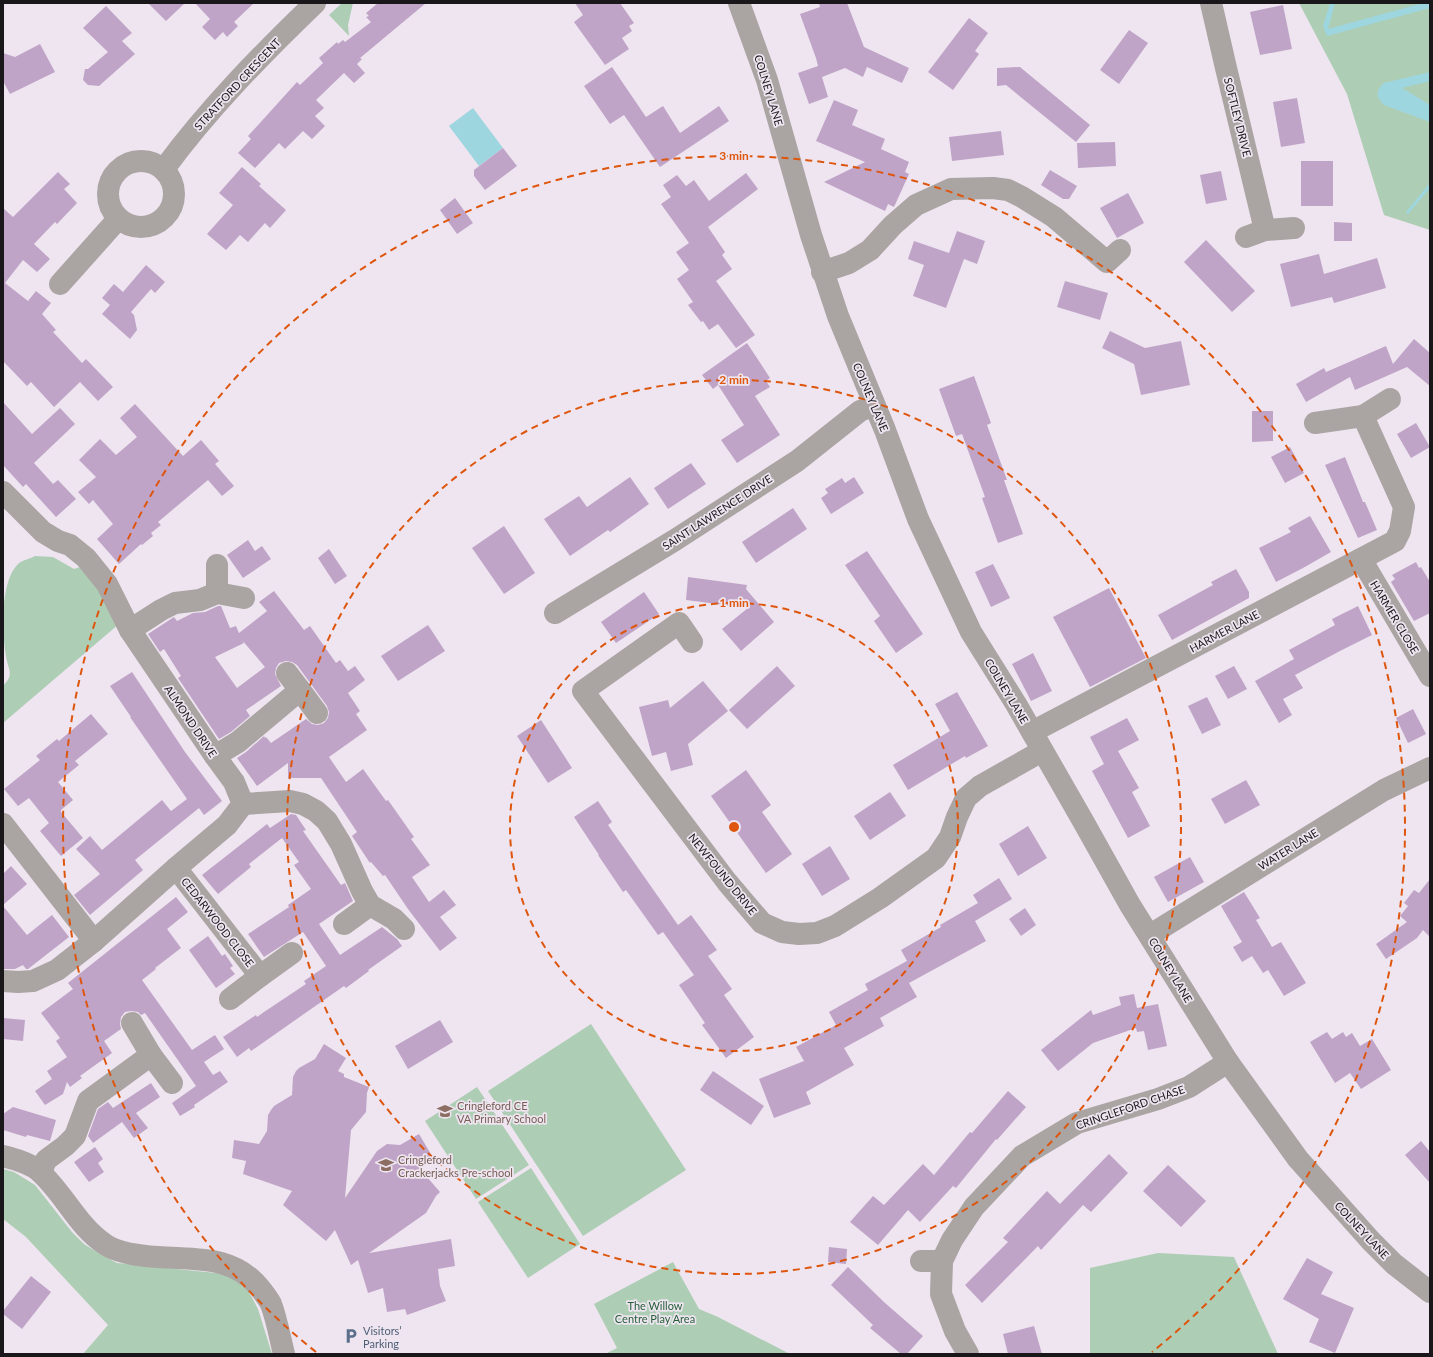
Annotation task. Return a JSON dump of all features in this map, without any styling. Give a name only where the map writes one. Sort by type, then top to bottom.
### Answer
[{"type":"street","name":"STRATFORD CRESCENT","points":[[164,169],[177,151],[235,83],[315,3]]},
{"type":"street","name":"COLNEY LANE","points":[[739,3],[767,80],[822,272],[838,316],[918,519],[964,619],[1032,732],[1130,905],[1228,1062],[1298,1159],[1361,1230],[1394,1264],[1430,1292]]},
{"type":"street","name":"SOFTLEY DRIVE","points":[[1211,3],[1226,68],[1256,233],[1294,228]]},
{"type":"street","points":[[140,160],[153,162],[164,169],[172,181],[174,194],[172,207],[164,218],[153,225],[139,227],[130,226],[118,219],[110,207],[107,196],[109,183],[116,171],[127,163],[140,160]]},
{"type":"street","points":[[822,272],[849,263],[870,250],[893,225],[916,205],[951,190],[993,188],[1008,190],[1054,217],[1107,262],[1120,250]]},
{"type":"street","points":[[60,284],[118,219]]},
{"type":"street","points":[[1315,423],[1363,416],[1390,399]]},
{"type":"street","name":"SAINT LAWRENCE DRIVE","points":[[555,613],[675,540],[791,465],[860,411],[874,405]]},
{"type":"street","name":"HARMER LANE","points":[[1032,732],[1395,541],[1400,531],[1404,507],[1363,416]]},
{"type":"street","name":"ALMOND DRIVE","points":[[3,492],[43,532],[58,541],[70,545],[86,558],[107,584],[130,630],[234,782],[243,804]]},
{"type":"street","name":"HARMER CLOSE","points":[[1361,559],[1430,676]]},
{"type":"street","points":[[217,565],[217,593]]},
{"type":"street","points":[[130,630],[160,610],[175,603],[200,600],[217,593],[244,598]]},
{"type":"street","name":"NEWFOUND DRIVE","points":[[692,642],[679,623],[583,691],[727,882],[762,923],[782,932],[798,934],[817,933],[836,926],[886,894],[936,858],[950,837],[966,798],[980,786],[1042,752]]},
{"type":"street","points":[[287,673],[317,713]]},
{"type":"street","points":[[215,756],[238,742],[300,690]]},
{"type":"street","name":"WATER LANE","points":[[1150,935],[1384,790],[1430,768]]},
{"type":"street","points":[[3,981],[33,981],[57,970],[94,941],[227,825],[243,804],[290,801],[303,804],[316,811],[327,822],[341,844],[362,891],[370,905],[394,919],[404,929]]},
{"type":"street","points":[[3,824],[94,941]]},
{"type":"street","name":"CEDARWOOD CLOSE","points":[[176,868],[260,976]]},
{"type":"street","points":[[344,924],[370,905]]},
{"type":"street","name":"CEDARWOOD CLOSE","points":[[230,999],[292,953]]},
{"type":"street","points":[[132,1022],[151,1055],[172,1083]]},
{"type":"street","points":[[41,1172],[46,1160],[65,1146],[74,1136],[88,1101],[151,1055]]},
{"type":"street","name":"CRINGLEFORD CHASE","points":[[968,1354],[955,1331],[941,1294],[942,1261],[952,1240],[974,1207],[1022,1156],[1077,1123],[1158,1099],[1189,1087],[1228,1062]]},
{"type":"street","points":[[3,1156],[17,1159],[41,1172],[90,1232],[106,1246],[127,1253],[148,1256],[205,1259],[228,1265],[251,1279],[271,1304],[284,1354]]},
{"type":"street","points":[[921,1261],[942,1261]]},
{"type":"green space","points":[[342,3],[353,3],[348,25],[349,36],[329,15]]},
{"type":"green space","points":[[1299,3],[1430,3],[1430,230],[1384,215],[1347,94]]},
{"type":"green space","points":[[35,556],[53,557],[74,569],[83,566],[126,618],[3,723],[3,686],[7,682],[10,675],[6,656],[3,621],[5,594],[12,572],[18,564]]},
{"type":"green space","points":[[591,1024],[686,1170],[583,1236],[488,1091]]},
{"type":"green space","points":[[477,1087],[529,1165],[476,1199],[425,1121]]},
{"type":"green space","points":[[531,1168],[580,1244],[528,1278],[478,1202]]},
{"type":"green space","points":[[3,1169],[14,1172],[35,1185],[72,1232],[84,1244],[117,1263],[226,1274],[248,1290],[258,1309],[272,1354],[83,1354],[108,1325],[26,1237],[3,1219]]},
{"type":"green space","points":[[1158,1253],[1234,1257],[1278,1354],[1090,1354],[1090,1268]]},
{"type":"green space","name":"The Willow Centre Play Area","points":[[673,1262],[699,1309],[718,1317],[790,1354],[605,1354],[617,1348],[594,1304]]},
{"type":"water","points":[[1330,3],[1335,3],[1328,29],[1423,3],[1430,3],[1430,8],[1327,36],[1323,26]]},
{"type":"water","points":[[1430,72],[1430,81],[1402,88],[1430,105],[1430,122],[1384,105],[1379,99],[1378,91],[1384,83]]},
{"type":"water","points":[[473,108],[503,148],[479,166],[449,126]]},
{"type":"water","points":[[1430,183],[1430,188],[1408,214],[1406,212]]},
{"type":"building","points":[[148,3],[185,3],[166,21]]},
{"type":"building","points":[[195,3],[254,3],[234,22],[238,26],[227,37],[223,32],[215,40],[202,27],[210,19]]},
{"type":"building","points":[[378,3],[426,3],[360,58],[362,59],[357,64],[365,73],[354,83],[344,73],[316,100],[324,108],[315,116],[325,126],[312,139],[303,131],[285,149],[279,143],[255,168],[238,153],[251,139],[248,136],[297,82],[300,85],[323,63],[319,58],[337,42],[338,44],[343,40],[345,42],[371,22],[366,17],[369,16],[366,13]]},
{"type":"building","points":[[575,3],[620,3],[634,23],[629,26],[632,31],[622,38],[629,49],[605,65],[574,22],[583,15]]},
{"type":"building","points":[[819,3],[847,3],[864,47],[909,68],[902,83],[867,67],[863,77],[845,68],[822,77],[828,97],[809,104],[798,73],[818,66],[800,14],[820,7]]},
{"type":"building","points":[[1283,5],[1292,49],[1260,55],[1250,12]]},
{"type":"building","points":[[106,6],[132,33],[122,41],[135,54],[99,86],[88,85],[83,80],[85,69],[88,69],[108,52],[83,28]]},
{"type":"building","points":[[969,18],[988,33],[975,51],[979,54],[953,90],[928,72]]},
{"type":"building","points":[[1129,30],[1148,43],[1119,84],[1100,70]]},
{"type":"building","points":[[40,44],[55,72],[10,94],[3,81],[3,53],[15,57]]},
{"type":"building","points":[[612,67],[646,117],[663,106],[680,133],[719,106],[729,121],[660,167],[624,115],[610,124],[584,86]]},
{"type":"building","points":[[1020,67],[1090,125],[1076,142],[1006,85],[997,86],[997,68]]},
{"type":"building","points":[[1297,98],[1305,143],[1281,147],[1273,102]]},
{"type":"building","points":[[834,100],[858,110],[852,125],[885,139],[881,149],[909,162],[905,172],[909,174],[894,207],[888,204],[885,211],[824,182],[865,162],[816,141]]},
{"type":"building","points":[[1001,131],[1004,155],[952,161],[949,137]]},
{"type":"building","points":[[1115,142],[1116,166],[1078,168],[1077,143]]},
{"type":"building","points":[[503,148],[517,166],[485,190],[474,176],[474,170]]},
{"type":"building","points":[[1301,161],[1333,161],[1333,206],[1301,206]]},
{"type":"building","points":[[242,167],[261,184],[259,186],[286,210],[270,228],[265,223],[248,242],[240,235],[226,250],[207,234],[233,205],[219,193]]},
{"type":"building","points":[[1050,170],[1077,186],[1069,199],[1063,199],[1041,185]]},
{"type":"building","points":[[1221,171],[1227,200],[1206,204],[1200,175]]},
{"type":"building","points":[[58,172],[70,184],[64,189],[77,203],[57,224],[55,222],[34,244],[50,259],[37,272],[23,260],[5,283],[28,301],[36,291],[51,303],[42,314],[56,330],[53,332],[82,363],[86,359],[113,387],[98,401],[80,382],[54,407],[31,382],[27,386],[3,361],[3,208],[13,217]]},
{"type":"building","points":[[746,173],[758,189],[708,227],[725,252],[722,255],[732,269],[716,281],[755,335],[736,348],[718,324],[709,330],[688,305],[693,302],[677,279],[689,270],[676,252],[689,243],[661,204],[671,197],[663,185],[677,175],[686,186],[694,180],[709,201]]},
{"type":"building","points":[[1128,193],[1144,223],[1117,238],[1100,208]]},
{"type":"building","points":[[455,198],[473,223],[457,234],[440,210]]},
{"type":"building","points":[[1334,222],[1352,223],[1352,241],[1334,241]]},
{"type":"building","points":[[957,231],[985,241],[977,264],[964,259],[946,308],[913,296],[924,265],[908,259],[914,241],[949,253]]},
{"type":"building","points":[[1206,240],[1255,291],[1232,312],[1184,262]]},
{"type":"building","points":[[1319,254],[1324,274],[1377,258],[1386,288],[1334,303],[1332,297],[1291,307],[1280,264]]},
{"type":"building","points":[[146,265],[165,282],[155,293],[151,289],[131,312],[134,315],[137,330],[130,339],[102,314],[110,305],[102,298],[114,284],[123,292]]},
{"type":"building","points":[[1065,281],[1108,293],[1100,320],[1057,307]]},
{"type":"building","points":[[1110,331],[1145,348],[1181,341],[1190,385],[1141,395],[1134,364],[1102,348]]},
{"type":"building","points":[[1414,339],[1430,353],[1430,386],[1407,367],[1355,390],[1350,377],[1306,402],[1296,384],[1324,368],[1326,372],[1386,346],[1393,364]]},
{"type":"building","points":[[747,343],[770,378],[766,381],[770,387],[755,396],[780,435],[737,463],[721,440],[744,425],[718,385],[713,389],[702,375]]},
{"type":"building","points":[[974,376],[991,423],[987,425],[1007,480],[1004,480],[1023,534],[998,543],[982,498],[985,497],[962,434],[956,436],[939,389]]},
{"type":"building","points":[[3,402],[32,434],[60,408],[75,424],[34,463],[53,484],[58,480],[76,499],[56,517],[26,484],[23,487],[3,465]]},
{"type":"building","points":[[135,404],[183,456],[201,440],[219,461],[215,464],[234,486],[222,496],[208,480],[158,522],[161,525],[151,533],[153,536],[142,545],[141,544],[119,564],[97,539],[113,524],[93,500],[89,504],[78,492],[96,477],[79,460],[100,439],[116,455],[137,437],[120,418]]},
{"type":"building","points":[[1252,411],[1273,411],[1273,441],[1252,442]]},
{"type":"building","points":[[1416,423],[1430,447],[1411,458],[1397,434]]},
{"type":"building","points":[[1290,447],[1304,473],[1285,483],[1271,457]]},
{"type":"building","points":[[1345,457],[1363,502],[1365,502],[1377,530],[1358,538],[1325,465]]},
{"type":"building","points":[[691,463],[706,484],[668,509],[654,488]]},
{"type":"building","points":[[630,477],[649,504],[610,532],[608,530],[570,556],[544,519],[579,496],[587,507]]},
{"type":"building","points":[[854,477],[864,493],[831,514],[821,498],[828,493],[825,489],[842,478],[845,483]]},
{"type":"building","points":[[793,508],[807,529],[756,563],[742,542]]},
{"type":"building","points":[[1310,516],[1331,552],[1276,582],[1259,548],[1291,532],[1288,528]]},
{"type":"building","points":[[504,526],[535,573],[504,594],[472,548]]},
{"type":"building","points":[[248,540],[255,551],[262,546],[271,559],[243,578],[227,555]]},
{"type":"building","points":[[329,549],[347,576],[335,584],[318,558]]},
{"type":"building","points":[[867,551],[923,634],[896,653],[874,621],[880,616],[845,565]]},
{"type":"building","points":[[1416,562],[1419,568],[1421,567],[1430,582],[1430,613],[1414,621],[1391,582],[1395,579],[1392,575]]},
{"type":"building","points":[[993,564],[1010,598],[991,607],[975,572]]},
{"type":"building","points":[[1236,569],[1249,592],[1249,598],[1172,640],[1158,615],[1213,585],[1211,582]]},
{"type":"building","points":[[688,577],[747,585],[746,589],[774,622],[741,651],[722,629],[748,608],[686,600]]},
{"type":"building","points":[[1109,588],[1146,658],[1090,687],[1053,617]]},
{"type":"building","points":[[274,591],[304,630],[310,626],[336,663],[340,660],[348,671],[355,666],[365,680],[348,693],[360,711],[356,714],[367,730],[329,757],[346,782],[363,769],[386,801],[388,800],[414,837],[411,839],[430,865],[412,877],[429,902],[444,890],[456,905],[440,917],[457,938],[440,951],[408,909],[385,875],[383,876],[371,862],[370,863],[352,836],[357,832],[321,778],[288,778],[288,763],[257,786],[237,758],[264,736],[271,743],[306,719],[312,724],[318,725],[324,723],[328,718],[329,712],[327,706],[297,665],[286,661],[279,663],[275,674],[281,686],[246,710],[250,716],[231,732],[219,739],[178,678],[181,676],[164,649],[160,652],[148,634],[174,617],[177,621],[193,613],[205,612],[218,606],[221,606],[230,628],[236,626],[239,633],[267,611],[259,602]],"holes":[[[242,640],[265,667],[237,688],[215,657],[244,643]]]},
{"type":"building","points":[[644,592],[659,614],[616,643],[601,622]]},
{"type":"building","points":[[1358,606],[1372,635],[1295,675],[1303,688],[1283,699],[1292,715],[1279,723],[1255,681],[1294,659],[1289,650],[1335,625],[1332,619]]},
{"type":"building","points":[[428,625],[445,651],[398,681],[381,656]]},
{"type":"building","points":[[1033,653],[1052,691],[1031,701],[1012,664]]},
{"type":"building","points":[[777,666],[795,686],[747,729],[729,710]]},
{"type":"building","points":[[1234,666],[1247,689],[1228,699],[1215,676]]},
{"type":"building","points":[[132,672],[185,752],[222,801],[204,815],[199,808],[135,860],[143,870],[90,915],[74,895],[100,874],[76,849],[90,836],[102,850],[162,800],[171,811],[187,799],[110,686]]},
{"type":"building","points":[[703,681],[728,711],[688,744],[693,765],[671,771],[666,752],[652,756],[639,707],[668,700],[670,708]]},
{"type":"building","points":[[957,692],[988,746],[966,758],[965,756],[908,790],[893,765],[950,731],[935,704]]},
{"type":"building","points":[[1207,697],[1221,725],[1202,734],[1188,706]]},
{"type":"building","points":[[1413,709],[1426,734],[1408,743],[1396,718]]},
{"type":"building","points":[[91,714],[108,734],[75,761],[79,765],[58,782],[73,800],[61,810],[61,812],[83,838],[61,856],[40,831],[49,823],[29,798],[18,806],[4,789],[40,760],[36,756],[57,739],[59,741]]},
{"type":"building","points":[[1127,718],[1139,740],[1118,751],[1139,788],[1132,792],[1150,826],[1128,838],[1092,771],[1104,764],[1090,737]]},
{"type":"building","points":[[541,720],[572,768],[548,783],[517,736]]},
{"type":"building","points":[[746,770],[771,805],[762,812],[792,854],[766,873],[711,796]]},
{"type":"building","points":[[1246,780],[1260,805],[1225,824],[1211,799]]},
{"type":"building","points":[[890,792],[906,816],[870,840],[854,816]]},
{"type":"building","points":[[598,801],[612,822],[608,825],[678,925],[691,915],[717,950],[708,956],[732,989],[724,995],[754,1037],[726,1058],[702,1025],[705,1023],[679,985],[694,975],[663,932],[658,935],[626,890],[623,892],[574,817]]},
{"type":"building","points":[[291,814],[296,815],[306,830],[303,831],[341,885],[345,883],[353,901],[319,924],[340,955],[382,927],[397,939],[402,946],[346,988],[344,986],[251,1051],[249,1048],[237,1057],[223,1037],[256,1015],[257,1017],[306,984],[304,981],[326,966],[303,932],[264,957],[248,934],[289,907],[288,905],[311,889],[294,865],[299,862],[282,838],[249,864],[251,867],[218,894],[202,875],[267,824],[270,828]]},
{"type":"building","points":[[1028,826],[1047,858],[1018,876],[999,844]]},
{"type":"building","points":[[830,846],[850,879],[822,896],[802,864]]},
{"type":"building","points":[[1190,857],[1204,882],[1168,902],[1154,877]]},
{"type":"building","points":[[11,866],[27,884],[3,905],[3,874]]},
{"type":"building","points":[[999,878],[1012,899],[975,921],[986,941],[909,983],[917,997],[880,1018],[884,1026],[844,1048],[854,1065],[806,1092],[811,1104],[774,1118],[759,1079],[804,1061],[796,1047],[836,1025],[829,1012],[868,990],[865,984],[907,961],[901,950],[941,927],[940,925],[978,903],[973,895]]},
{"type":"building","points":[[1430,879],[1430,937],[1423,930],[1417,938],[1386,959],[1376,944],[1407,922],[1400,916],[1408,906],[1404,903],[1414,890],[1419,893]]},
{"type":"building","points":[[1244,892],[1260,918],[1256,920],[1272,947],[1281,942],[1306,983],[1284,996],[1268,970],[1263,973],[1252,956],[1242,962],[1233,947],[1242,942],[1221,906]]},
{"type":"building","points":[[176,897],[188,912],[167,929],[181,948],[142,980],[192,1050],[215,1035],[224,1049],[204,1062],[213,1075],[220,1071],[228,1082],[194,1105],[195,1107],[180,1116],[172,1103],[196,1086],[145,1013],[141,1015],[138,1012],[131,1011],[125,1012],[121,1017],[121,1029],[104,1041],[112,1053],[80,1076],[82,1078],[70,1087],[67,1082],[63,1094],[45,1105],[35,1091],[52,1079],[47,1071],[67,1057],[56,1041],[60,1038],[41,1013],[73,989],[68,983]]},
{"type":"building","points":[[3,906],[27,935],[52,915],[69,937],[28,969],[26,969],[23,965],[15,969],[3,969]]},
{"type":"building","points":[[1025,908],[1036,925],[1021,936],[1009,919]]},
{"type":"building","points":[[208,936],[222,956],[225,954],[233,966],[230,968],[235,974],[216,988],[189,950]]},
{"type":"building","points":[[1134,994],[1137,1008],[1158,1004],[1167,1046],[1148,1050],[1144,1031],[1137,1032],[1136,1028],[1093,1043],[1058,1071],[1041,1050],[1091,1010],[1093,1015],[1121,1005],[1119,997]]},
{"type":"building","points":[[3,1018],[25,1020],[23,1041],[3,1039]]},
{"type":"building","points":[[440,1020],[453,1042],[408,1069],[395,1046]]},
{"type":"building","points":[[1327,1032],[1332,1039],[1343,1032],[1346,1037],[1352,1033],[1360,1046],[1372,1039],[1391,1070],[1361,1089],[1350,1073],[1335,1083],[1310,1042]]},
{"type":"building","points":[[324,1044],[346,1058],[338,1071],[344,1074],[344,1077],[369,1087],[367,1093],[366,1112],[351,1130],[345,1198],[377,1151],[387,1144],[400,1145],[419,1134],[432,1156],[420,1164],[427,1177],[440,1192],[426,1213],[369,1253],[451,1239],[455,1266],[438,1269],[440,1286],[446,1301],[407,1315],[405,1309],[387,1312],[383,1288],[368,1293],[358,1260],[351,1265],[335,1230],[326,1241],[283,1205],[292,1191],[243,1174],[246,1161],[232,1158],[234,1140],[259,1144],[267,1131],[268,1115],[271,1110],[274,1106],[292,1095],[293,1077],[296,1071],[315,1059]]},
{"type":"building","points":[[713,1071],[764,1106],[751,1125],[700,1090]]},
{"type":"building","points":[[151,1083],[160,1097],[136,1113],[148,1128],[134,1138],[122,1122],[93,1143],[88,1136],[98,1109],[108,1102],[113,1108]]},
{"type":"building","points":[[1008,1091],[1026,1107],[997,1140],[996,1139],[956,1188],[953,1186],[920,1222],[908,1210],[878,1245],[850,1222],[873,1196],[884,1205],[923,1164],[934,1175],[970,1132],[972,1133]]},
{"type":"building","points":[[13,1107],[56,1120],[50,1141],[27,1135],[26,1137],[3,1130],[3,1114]]},
{"type":"building","points":[[1421,1141],[1430,1152],[1430,1183],[1405,1155]]},
{"type":"building","points":[[95,1147],[103,1159],[98,1163],[104,1172],[89,1182],[74,1162]]},
{"type":"building","points":[[1109,1154],[1128,1173],[1091,1212],[1083,1205],[1041,1250],[1038,1246],[982,1303],[965,1285],[1008,1242],[1003,1238],[1047,1191],[1060,1204]]},
{"type":"building","points":[[1168,1165],[1206,1201],[1181,1227],[1143,1191]]},
{"type":"building","points":[[829,1247],[847,1249],[846,1264],[828,1262]]},
{"type":"building","points":[[1307,1258],[1333,1272],[1321,1294],[1354,1308],[1335,1353],[1309,1342],[1319,1319],[1283,1299]]},
{"type":"building","points":[[848,1267],[885,1303],[923,1336],[907,1354],[901,1354],[870,1328],[873,1325],[831,1285]]},
{"type":"building","points":[[31,1276],[51,1292],[22,1329],[3,1314],[3,1311]]},
{"type":"building","points":[[1034,1326],[1042,1354],[1008,1354],[1003,1334]]},
{"type":"place","name":"Cringleford CE VA Primary School","points":[[445,1111]]},
{"type":"place","name":"Cringleford Crackerjacks Pre-school","points":[[386,1165]]},
{"type":"place","name":"Visitors’ Parking","points":[[351,1336]]}]
